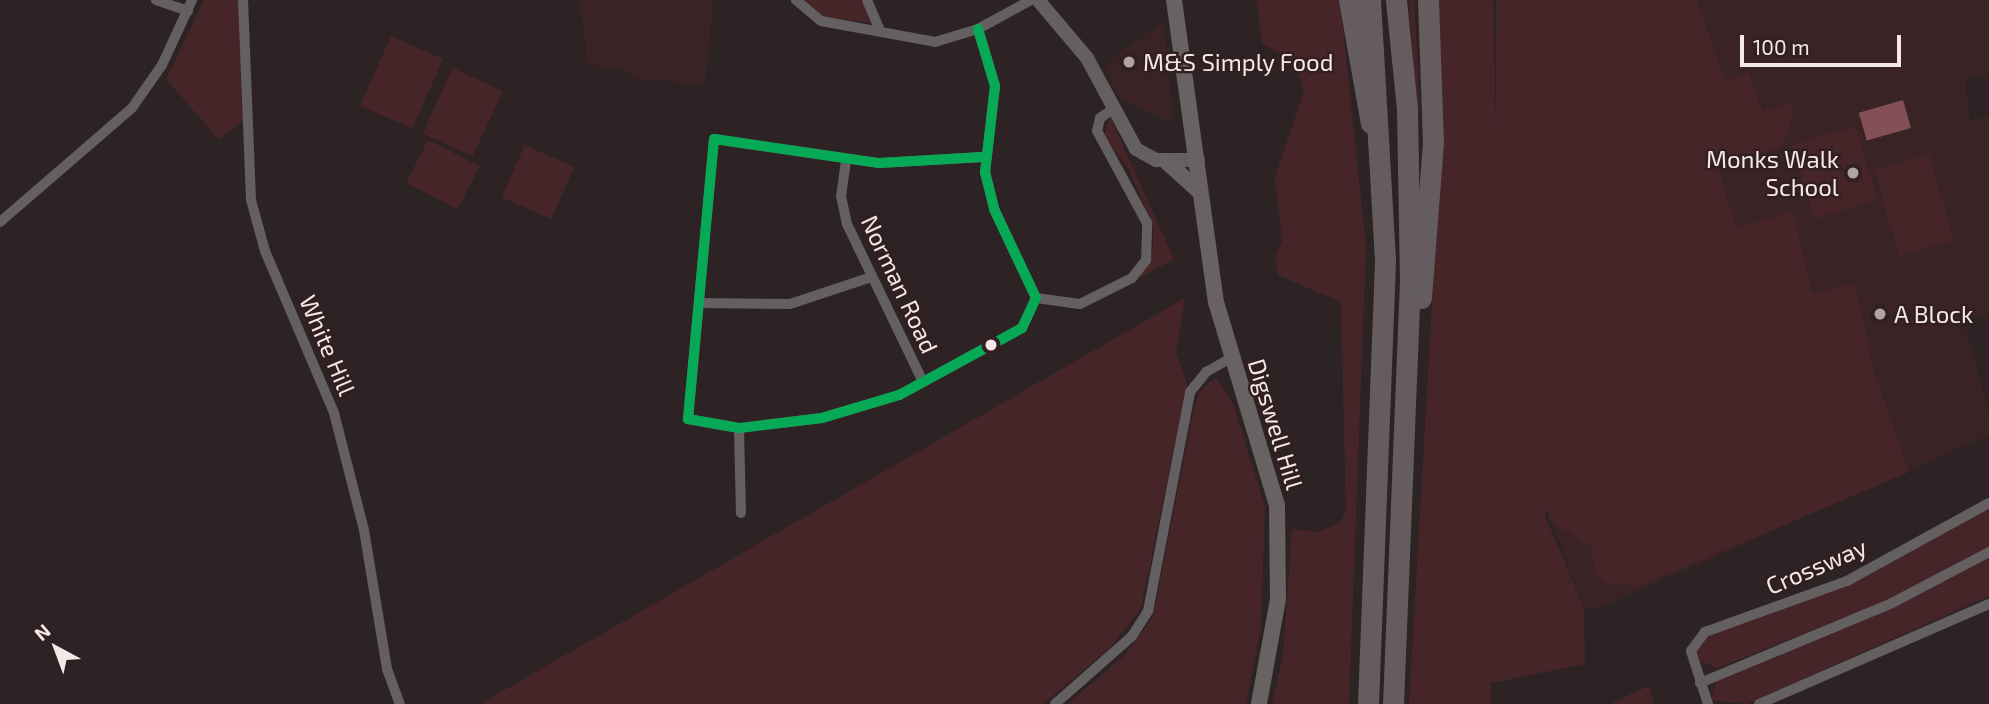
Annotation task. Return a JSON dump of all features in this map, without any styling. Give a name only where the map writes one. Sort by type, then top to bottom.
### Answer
[{"type":"highway","points":[[1349,0],[1384,177]]},
{"type":"highway","points":[[1368,704],[1384,177],[1370,0]]},
{"type":"highway","points":[[1393,704],[1405,414],[1407,109],[1396,0]]},
{"type":"highway","points":[[1405,414],[1432,202],[1428,0]]},
{"type":"main road","name":"Digswell Hill","points":[[1174,0],[1198,160],[1200,192],[1231,358],[1277,505],[1278,598],[1259,704]]},
{"type":"main road","points":[[1167,162],[1200,192]]},
{"type":"street","points":[[0,222],[132,108],[190,5],[156,0]]},
{"type":"street","name":"White Hill","points":[[243,0],[251,200],[265,251],[311,349],[340,433],[364,530],[387,669],[400,704]]},
{"type":"street","points":[[796,0],[821,21],[935,42],[978,29],[1031,0]]},
{"type":"street","points":[[867,0],[880,31]]},
{"type":"street","points":[[1038,0],[1080,48],[1136,149],[1167,162],[1198,160]]},
{"type":"street","points":[[978,29],[995,86],[983,157],[994,209],[1036,298],[1069,307],[1087,301],[1132,278],[1151,240],[1145,216],[1097,131],[1100,118],[1115,108]]},
{"type":"street","points":[[983,157],[924,164],[846,161],[715,139],[688,419],[740,428],[822,418],[923,382],[1016,333],[1036,298]]},
{"type":"street","name":"Norman Road","points":[[846,161],[843,209],[871,276],[923,382]]},
{"type":"street","points":[[699,303],[790,304],[871,276]]},
{"type":"street","points":[[1055,704],[1132,636],[1148,611],[1190,392],[1206,372],[1231,358]]},
{"type":"street","points":[[740,428],[741,513]]},
{"type":"street","name":"Crossway","points":[[1708,704],[1691,651],[1705,632],[1847,580],[1989,503]]},
{"type":"street","points":[[1700,683],[1892,603],[1989,552]]},
{"type":"street","points":[[1759,704],[1989,604]]},
{"type":"shaded area","points":[[204,0],[240,0],[242,121],[219,140],[166,79]]},
{"type":"shaded area","points":[[579,0],[713,0],[705,85],[632,78],[632,72],[588,64]]},
{"type":"shaded area","points":[[803,0],[863,0],[873,23],[823,17]]},
{"type":"shaded area","points":[[1257,0],[1339,0],[1342,20],[1366,246],[1349,704],[1272,704],[1283,656],[1292,529],[1317,532],[1339,524],[1346,512],[1341,302],[1278,275],[1275,259],[1282,240],[1275,177],[1304,91],[1294,61],[1262,43]]},
{"type":"shaded area","points":[[1409,0],[1414,0],[1420,112],[1416,110]]},
{"type":"shaded area","points":[[1432,0],[1493,0],[1496,129],[1496,0],[1697,0],[1725,81],[1749,74],[1763,112],[1790,103],[1793,112],[1783,147],[1718,167],[1736,228],[1793,211],[1813,294],[1855,284],[1874,371],[1909,472],[1642,585],[1612,585],[1596,575],[1591,546],[1549,520],[1547,508],[1545,516],[1584,608],[1585,664],[1491,683],[1491,704],[1409,704],[1440,166]]},
{"type":"shaded area","points":[[1496,0],[1989,0],[1989,74],[1965,79],[1970,120],[1989,116],[1989,314],[1964,321],[1989,411],[1989,435],[1595,610],[1584,608],[1550,518],[1557,447],[1521,208],[1522,172],[1497,129]]},
{"type":"shaded area","points":[[1163,21],[1173,124],[1118,97],[1104,66]]},
{"type":"shaded area","points":[[391,36],[443,59],[412,129],[360,105]]},
{"type":"shaded area","points":[[453,68],[503,91],[472,156],[423,133]]},
{"type":"shaded area","points":[[1903,100],[1911,128],[1867,141],[1859,113]]},
{"type":"shaded area","points":[[1110,117],[1174,259],[1139,278],[1153,251],[1153,226],[1130,171],[1104,136]]},
{"type":"shaded area","points":[[1855,126],[1878,200],[1814,219],[1792,145]]},
{"type":"shaded area","points":[[428,140],[480,166],[458,209],[406,183]]},
{"type":"shaded area","points":[[525,145],[574,167],[551,219],[502,197]]},
{"type":"shaded area","points":[[1929,154],[1954,241],[1899,256],[1874,170]]},
{"type":"shaded area","points":[[1185,298],[1176,353],[1187,384],[1141,608],[1110,648],[1043,704],[480,704]]},
{"type":"shaded area","points":[[1216,377],[1234,406],[1265,507],[1261,628],[1246,704],[1068,704],[1125,655],[1153,617],[1193,412],[1200,391]]},
{"type":"shaded area","points":[[1989,508],[1989,548],[1888,600],[1718,668],[1697,660],[1696,647],[1710,634],[1871,574]]},
{"type":"shaded area","points":[[1989,557],[1989,596],[1747,704],[1711,700],[1717,679]]},
{"type":"shaded area","points":[[1649,686],[1654,704],[1613,702]]},
{"type":"transit line","points":[[978,29],[995,86],[985,172],[994,209],[1036,298],[1022,328],[899,395],[822,418],[739,428],[688,419],[714,139],[879,163],[983,157]]},
{"type":"place","name":"M&S Simply Food","points":[[1129,62]]},
{"type":"place","name":"Monks Walk School","points":[[1853,173]]},
{"type":"place","name":"A Block","points":[[1880,314]]}]
